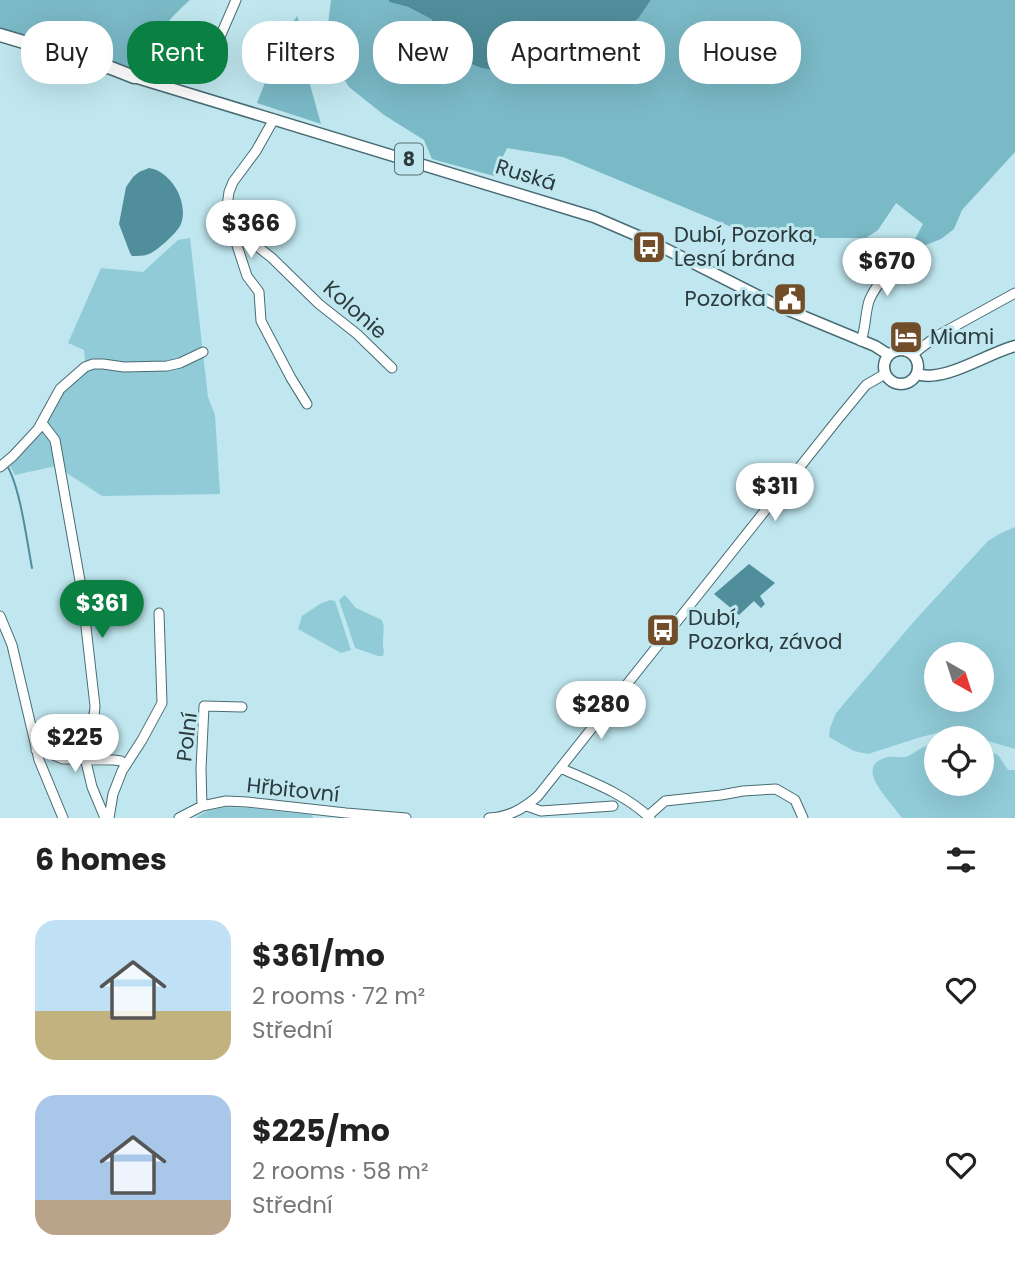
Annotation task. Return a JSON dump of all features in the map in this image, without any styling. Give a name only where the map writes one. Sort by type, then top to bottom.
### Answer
[{"type":"highway","name":"8","points":[[0,38],[111,68],[127,75]]},
{"type":"main road","name":"Ruská","points":[[154,84],[594,217],[675,253],[786,310],[889,355]]},
{"type":"main road","points":[[917,374],[930,376],[947,372],[1015,345]]},
{"type":"main road","name":"8","points":[[889,355],[902,349],[914,354]]},
{"type":"main road","points":[[889,355],[884,364],[885,374],[893,382],[904,384],[914,379],[917,374],[918,365],[914,354]]},
{"type":"street","points":[[227,21],[236,0]]},
{"type":"street","points":[[274,119],[257,151],[233,182],[227,206],[230,225],[247,275],[259,292],[261,321],[307,404]]},
{"type":"street","name":"Kolonie","points":[[230,225],[272,258],[319,304],[357,334],[392,368]]},
{"type":"street","points":[[861,341],[873,292],[906,250]]},
{"type":"street","points":[[914,354],[937,336],[1015,293]]},
{"type":"street","points":[[0,467],[42,423],[60,389],[85,367],[103,363],[124,367],[167,366],[204,352]]},
{"type":"street","points":[[489,818],[505,816],[527,806],[538,796],[856,397],[871,381],[885,374]]},
{"type":"street","points":[[42,423],[55,440],[82,592],[95,697],[94,719],[82,743],[86,768],[107,818]]},
{"type":"street","points":[[107,818],[117,783],[162,703],[159,613]]},
{"type":"street","points":[[0,616],[12,645],[36,750],[63,818]]},
{"type":"street","name":"Polní","points":[[202,806],[204,706],[242,707]]},
{"type":"street","points":[[36,750],[63,759],[114,760],[126,765]]},
{"type":"street","points":[[561,768],[617,794],[650,817],[665,801],[743,790],[776,789],[795,800],[803,818]]},
{"type":"street","name":"Hřbitovní","points":[[180,818],[202,806],[226,801],[406,818]]},
{"type":"street","points":[[527,806],[541,811],[571,813],[613,806]]},
{"type":"shaded area","points":[[0,0],[190,0],[170,21],[127,21],[127,67],[113,62],[113,21],[21,21],[21,37],[0,31]]},
{"type":"shaded area","points":[[331,0],[389,0],[431,19],[432,21],[373,21],[373,84],[473,84],[473,65],[487,69],[487,84],[665,84],[665,21],[635,21],[651,0],[1015,0],[1015,152],[962,210],[954,229],[941,239],[908,252],[923,224],[896,203],[878,230],[866,238],[820,238],[770,243],[563,157],[507,148],[494,176],[432,159],[424,140],[384,115],[347,84],[359,84],[359,21],[328,21]]},
{"type":"shaded area","points":[[651,0],[635,21],[487,21],[487,69],[473,65],[473,21],[432,21],[408,7],[389,2]]},
{"type":"shaded area","points":[[264,84],[310,84],[321,124],[257,103]]},
{"type":"shaded area","points":[[149,168],[157,170],[171,181],[180,197],[183,215],[179,227],[162,245],[149,254],[132,256],[119,224],[126,187],[139,172]]},
{"type":"shaded area","points":[[190,238],[208,397],[215,415],[220,494],[102,496],[56,466],[15,475],[9,464],[62,391],[86,369],[84,350],[68,343],[101,268],[143,272],[178,240]]},
{"type":"shaded area","points":[[1015,527],[1015,749],[994,743],[994,726],[924,726],[924,736],[868,754],[854,751],[829,737],[836,713],[917,618],[988,541]]},
{"type":"shaded area","points":[[749,564],[775,583],[760,596],[765,604],[761,608],[754,601],[739,615],[714,594]]},
{"type":"shaded area","points":[[345,595],[356,608],[382,620],[383,656],[355,648],[339,600]]},
{"type":"shaded area","points":[[330,600],[335,601],[351,650],[341,653],[298,629],[302,616]]},
{"type":"shaded area","points":[[924,747],[924,796],[994,796],[994,753],[998,755],[1008,770],[1015,770],[1015,818],[902,818],[877,785],[873,768],[877,762],[888,757],[907,756]]},
{"type":"shaded area","points":[[226,807],[312,815],[313,818],[195,818],[207,811]]},
{"type":"waterway","points":[[6,464],[19,499],[32,568]]},
{"type":"place","name":"Dubí, Pozorka, Lesní brána","points":[[649,247]]},
{"type":"place","name":"Pozorka","points":[[790,299]]},
{"type":"place","name":"Miami","points":[[906,337]]},
{"type":"place","name":"Dubí, Pozorka, závod","points":[[663,630]]}]
